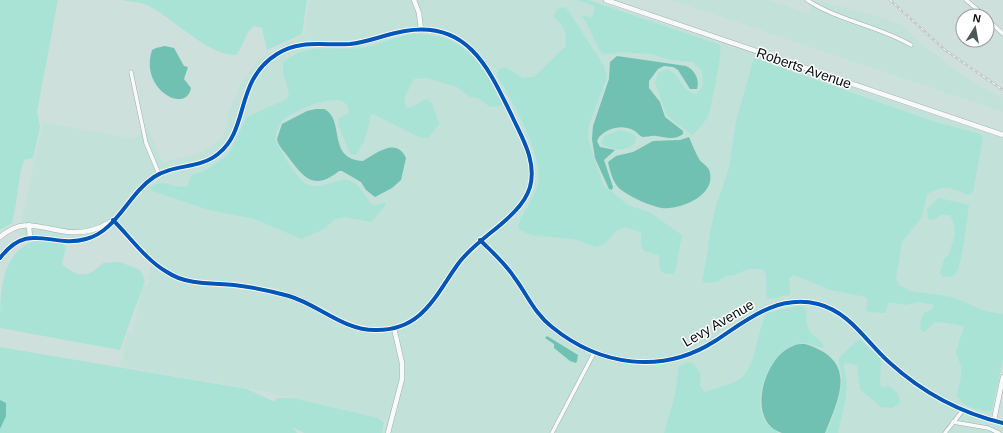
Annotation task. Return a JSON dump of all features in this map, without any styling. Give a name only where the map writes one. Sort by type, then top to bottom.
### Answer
[{"type":"street","points":[[414,0],[419,13],[421,30]]},
{"type":"street","name":"Roberts Avenue","points":[[606,0],[1003,135]]},
{"type":"street","points":[[807,0],[830,13],[899,38],[911,45]]},
{"type":"street","points":[[966,0],[976,8]]},
{"type":"street","points":[[995,26],[1003,34]]},
{"type":"street","points":[[0,258],[16,243],[30,238],[46,237],[68,241],[83,240],[102,232],[143,186],[159,174],[208,161],[225,148],[236,128],[252,79],[264,64],[280,52],[306,44],[350,44],[404,31],[421,30],[445,34],[462,42],[477,54],[492,76],[530,156],[532,168],[531,183],[523,201],[510,215],[480,240],[463,257],[425,311],[411,321],[394,328],[374,330],[352,326],[306,302],[279,293],[240,286],[193,282],[177,278],[160,268],[113,220]]},
{"type":"street","points":[[131,72],[146,144],[159,174]]},
{"type":"street","points":[[0,237],[10,230],[29,225],[39,225],[60,231],[80,232],[94,229],[113,220]]},
{"type":"street","points":[[29,225],[30,238]]},
{"type":"street","name":"Levy Avenue","points":[[480,240],[508,269],[529,302],[545,321],[563,335],[594,352],[628,362],[648,363],[670,360],[691,354],[706,346],[770,306],[788,302],[811,302],[842,315],[882,356],[903,374],[933,395],[963,410],[1003,423]]},
{"type":"street","points":[[388,433],[402,378],[402,370],[394,328]]},
{"type":"street","points":[[552,433],[594,352]]},
{"type":"street","points":[[994,420],[1003,377]]},
{"type":"street","points":[[945,433],[963,410]]},
{"type":"street","points":[[954,422],[999,433]]},
{"type":"shaded area","points":[[0,0],[58,0],[37,112],[40,127],[33,158],[24,160],[12,223],[0,230]]},
{"type":"shaded area","points":[[122,0],[307,0],[302,34],[267,50],[262,28],[254,26],[248,33],[236,55],[226,54],[215,50],[149,6]]},
{"type":"shaded area","points":[[309,0],[593,0],[1003,138],[1003,348],[990,423],[1003,427],[1003,433],[383,433],[387,420],[267,392],[120,366],[127,333],[133,334],[142,284],[148,285],[151,263],[116,228],[94,239],[81,243],[69,244],[40,239],[26,242],[21,223],[43,122],[133,139],[148,128],[162,163],[203,151],[223,137],[229,112],[241,82],[258,61],[286,43],[305,35]]},
{"type":"shaded area","points":[[576,0],[588,0],[720,45],[718,68],[710,111],[699,129],[692,135],[671,119],[666,113],[655,83],[658,73],[667,69],[675,75],[688,91],[697,94],[703,85],[702,70],[693,62],[671,60],[651,54],[620,52],[610,54],[602,53],[581,15],[592,18],[595,6]]},
{"type":"shaded area","points":[[671,0],[768,0],[809,14],[811,6],[821,1],[886,19],[902,25],[931,52],[969,79],[992,93],[1003,97],[1003,112]]},
{"type":"shaded area","points":[[564,7],[568,10],[604,66],[607,77],[589,125],[588,138],[603,185],[628,205],[649,212],[682,235],[675,272],[672,274],[664,273],[660,270],[659,255],[644,251],[641,245],[641,233],[631,229],[618,229],[608,241],[603,245],[596,247],[574,239],[531,235],[520,230],[518,226],[536,190],[539,172],[532,144],[511,99],[497,75],[499,69],[505,67],[523,78],[534,77],[566,46],[564,29],[553,17],[557,9]]},
{"type":"shaded area","points":[[413,34],[431,35],[446,39],[469,53],[487,74],[502,103],[500,106],[490,107],[478,98],[470,97],[457,87],[427,78],[414,79],[404,98],[406,107],[410,108],[426,99],[432,103],[439,124],[428,138],[419,137],[373,114],[370,115],[369,126],[362,145],[356,155],[350,154],[338,124],[339,118],[349,113],[344,102],[338,100],[321,102],[302,109],[281,122],[276,133],[275,140],[292,168],[305,183],[311,186],[318,186],[344,180],[351,181],[359,187],[372,205],[378,205],[384,202],[386,205],[371,222],[345,217],[335,219],[324,229],[301,239],[255,219],[209,210],[153,191],[151,188],[159,183],[187,187],[192,175],[204,171],[228,155],[247,117],[287,99],[289,94],[283,72],[283,63],[293,56],[312,49],[366,47]]},
{"type":"shaded area","points":[[165,46],[174,48],[184,66],[188,67],[184,79],[191,88],[187,96],[181,99],[173,98],[165,94],[157,86],[152,76],[150,64],[152,50]]},
{"type":"shaded area","points":[[617,56],[686,66],[692,70],[696,76],[698,86],[697,89],[690,89],[678,70],[673,67],[664,66],[658,69],[649,81],[649,88],[660,102],[665,117],[683,131],[683,134],[673,138],[654,136],[643,137],[629,128],[620,127],[610,129],[599,137],[597,141],[600,147],[615,150],[604,160],[613,187],[612,190],[609,189],[595,158],[592,139],[593,126],[609,79],[610,62]]},
{"type":"shaded area","points":[[754,58],[932,121],[980,134],[983,137],[973,192],[968,195],[943,188],[927,194],[922,217],[902,242],[896,279],[900,286],[911,291],[952,297],[985,311],[1003,314],[1003,360],[992,410],[977,410],[968,406],[957,396],[961,376],[961,366],[956,352],[964,326],[935,322],[924,332],[920,329],[921,319],[925,312],[932,310],[934,305],[919,302],[906,305],[889,302],[885,313],[868,312],[866,309],[868,301],[866,297],[831,290],[794,275],[789,278],[790,295],[767,299],[766,275],[763,269],[748,269],[734,275],[726,276],[716,282],[702,283],[710,232],[716,206],[729,168],[736,121]]},
{"type":"shaded area","points":[[324,109],[330,114],[334,121],[340,147],[344,154],[352,159],[363,161],[380,151],[392,148],[397,148],[402,152],[406,158],[401,180],[392,188],[375,197],[366,190],[361,182],[342,171],[339,171],[323,180],[316,181],[310,180],[305,176],[294,165],[282,149],[277,139],[282,124],[307,111]]},
{"type":"shaded area","points":[[620,130],[634,134],[636,138],[631,146],[616,149],[605,146],[601,143],[604,136]]},
{"type":"shaded area","points":[[689,137],[699,159],[710,173],[710,181],[707,188],[702,195],[695,200],[678,207],[662,208],[635,198],[624,192],[615,184],[608,162],[616,156],[633,152],[653,141],[680,140]]},
{"type":"shaded area","points":[[939,198],[969,205],[964,242],[958,270],[955,274],[949,277],[943,277],[940,273],[944,259],[949,255],[955,234],[954,223],[950,215],[941,215],[933,220],[928,219],[927,209]]},
{"type":"shaded area","points":[[37,240],[53,241],[66,247],[62,264],[78,274],[87,274],[103,263],[120,262],[140,270],[145,280],[120,350],[0,328],[2,288],[9,264],[16,254],[25,246]]},
{"type":"shaded area","points":[[798,306],[805,308],[809,330],[824,346],[822,348],[804,343],[794,345],[785,350],[770,368],[761,391],[761,412],[767,424],[778,433],[664,433],[675,395],[679,366],[688,362],[694,364],[701,375],[700,386],[705,392],[728,385],[740,379],[750,366],[763,321],[767,313]]},
{"type":"shaded area","points":[[547,336],[578,355],[576,363],[570,361],[554,348],[554,344],[545,338]]},
{"type":"shaded area","points":[[859,339],[881,359],[880,384],[882,388],[889,386],[894,390],[898,395],[900,403],[892,408],[881,407],[860,389],[857,365],[845,363],[843,367],[847,383],[844,408],[838,433],[826,433],[839,399],[842,377],[839,358]]},
{"type":"shaded area","points":[[805,344],[821,351],[832,359],[838,369],[840,380],[836,405],[825,433],[782,433],[771,427],[764,416],[762,403],[763,389],[767,375],[774,362],[783,352],[794,345]]},
{"type":"shaded area","points":[[0,347],[247,389],[275,402],[276,398],[293,398],[378,418],[384,422],[382,433],[304,433],[293,427],[297,433],[0,433]]},
{"type":"shaded area","points":[[0,400],[6,403],[6,416],[0,429]]},
{"type":"railway","points":[[890,0],[945,50],[1003,90]]},
{"type":"cycle path","points":[[0,258],[21,240],[41,238],[74,241],[97,235],[106,228],[114,220],[145,184],[154,177],[169,170],[203,162],[218,154],[228,144],[235,132],[248,91],[254,78],[263,65],[277,54],[295,46],[313,44],[350,44],[364,42],[405,31],[427,30],[445,33],[460,41],[474,52],[485,66],[503,98],[524,141],[532,168],[530,187],[518,208],[466,254],[426,309],[405,325],[391,329],[375,330],[352,326],[300,300],[275,292],[234,285],[190,281],[174,276],[152,261],[138,248],[119,227],[113,220]]},
{"type":"cycle path","points":[[480,240],[507,267],[519,283],[535,310],[546,322],[571,340],[590,350],[611,358],[653,362],[674,359],[695,352],[715,341],[751,317],[776,306],[803,302],[818,304],[840,314],[849,321],[890,363],[915,383],[957,407],[987,419],[1003,423]]}]
